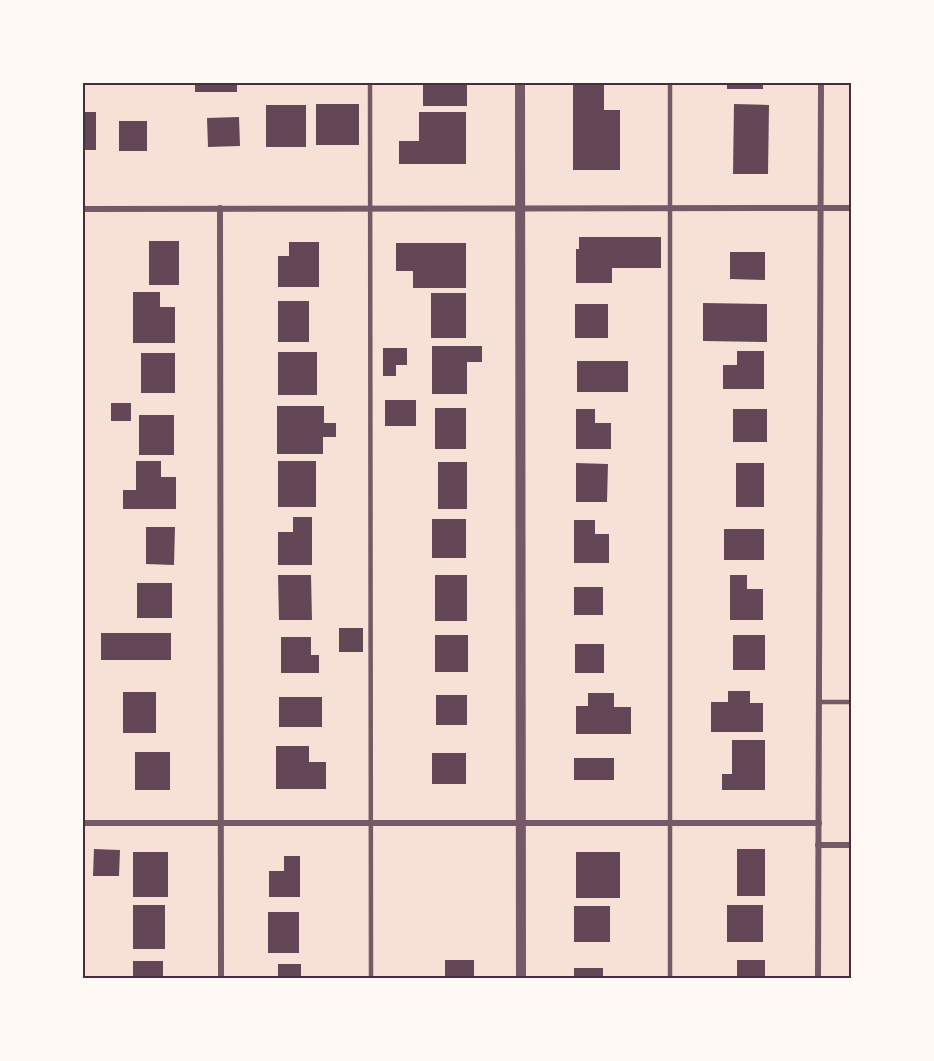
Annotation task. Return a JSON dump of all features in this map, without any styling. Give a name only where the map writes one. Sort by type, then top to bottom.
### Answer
[{"type":"street","points":[[520,82],[521,978]]},
{"type":"street","points":[[818,978],[821,82]]},
{"type":"street","points":[[82,208],[852,208]]},
{"type":"street","points":[[220,208],[221,978]]},
{"type":"street","points":[[82,824],[819,823]]},
{"type":"street","points":[[818,845],[852,845]]},
{"type":"lane","points":[[370,82],[370,978]]},
{"type":"lane","points":[[670,82],[670,978]]},
{"type":"lane","points":[[819,702],[852,702]]},
{"type":"building","points":[[195,82],[237,82],[237,92],[195,92]]},
{"type":"building","points":[[423,82],[467,82],[467,106],[423,106]]},
{"type":"building","points":[[727,82],[763,82],[763,89],[727,89]]},
{"type":"building","points":[[573,84],[604,84],[604,110],[620,110],[620,170],[573,170]]},
{"type":"building","points":[[316,104],[359,104],[359,145],[316,145]]},
{"type":"building","points":[[734,104],[769,105],[768,174],[733,174]]},
{"type":"building","points":[[266,105],[306,105],[306,147],[266,147]]},
{"type":"building","points":[[82,112],[96,112],[96,150],[82,150]]},
{"type":"building","points":[[419,112],[466,112],[466,164],[399,164],[399,141],[419,141]]},
{"type":"building","points":[[239,117],[240,146],[208,147],[207,118]]},
{"type":"building","points":[[119,121],[147,121],[147,151],[119,151]]},
{"type":"building","points":[[579,237],[661,237],[661,268],[612,268],[612,283],[576,283],[576,249],[579,249]]},
{"type":"building","points":[[149,241],[179,241],[179,285],[149,285]]},
{"type":"building","points":[[289,242],[319,242],[319,287],[278,287],[278,256],[289,256]]},
{"type":"building","points":[[396,243],[466,243],[466,288],[413,288],[413,271],[396,271]]},
{"type":"building","points":[[730,252],[765,252],[765,280],[730,279]]},
{"type":"building","points":[[133,292],[160,292],[160,307],[175,307],[175,343],[133,343]]},
{"type":"building","points":[[431,293],[466,293],[466,338],[431,338]]},
{"type":"building","points":[[278,301],[309,301],[309,342],[278,342]]},
{"type":"building","points":[[703,303],[767,304],[767,342],[703,341]]},
{"type":"building","points":[[575,304],[608,304],[608,338],[575,338]]},
{"type":"building","points":[[432,346],[482,346],[482,362],[467,362],[467,394],[432,394]]},
{"type":"building","points":[[383,348],[407,348],[407,365],[396,365],[396,376],[383,376]]},
{"type":"building","points":[[737,351],[764,351],[764,389],[723,389],[723,365],[737,365]]},
{"type":"building","points":[[278,352],[317,352],[317,395],[278,395]]},
{"type":"building","points":[[141,353],[175,353],[175,393],[141,393]]},
{"type":"building","points":[[577,361],[628,361],[628,392],[577,392]]},
{"type":"building","points":[[385,400],[416,400],[416,426],[385,426]]},
{"type":"building","points":[[111,403],[131,403],[131,421],[111,421]]},
{"type":"building","points":[[277,406],[324,406],[324,423],[336,423],[336,437],[323,437],[323,454],[277,454]]},
{"type":"building","points":[[435,408],[466,408],[466,449],[435,449]]},
{"type":"building","points":[[576,409],[595,409],[595,423],[611,423],[611,449],[576,449]]},
{"type":"building","points":[[733,409],[767,409],[767,442],[733,442]]},
{"type":"building","points":[[139,415],[174,415],[174,455],[139,455]]},
{"type":"building","points":[[136,461],[161,461],[161,477],[176,477],[176,509],[123,509],[123,490],[136,490]]},
{"type":"building","points":[[278,461],[316,461],[316,507],[278,507]]},
{"type":"building","points":[[438,462],[467,462],[467,509],[438,509]]},
{"type":"building","points":[[576,463],[608,464],[607,502],[576,502]]},
{"type":"building","points":[[736,463],[764,463],[764,507],[736,507]]},
{"type":"building","points":[[293,517],[312,517],[312,565],[278,565],[278,532],[293,532]]},
{"type":"building","points":[[432,519],[466,519],[466,558],[432,558]]},
{"type":"building","points":[[574,520],[595,520],[595,534],[609,534],[609,563],[574,563]]},
{"type":"building","points":[[146,527],[175,527],[174,565],[146,564]]},
{"type":"building","points":[[724,529],[764,529],[764,560],[724,560]]},
{"type":"building","points":[[278,575],[311,575],[312,620],[279,620]]},
{"type":"building","points":[[435,575],[467,575],[467,621],[435,621]]},
{"type":"building","points":[[730,575],[747,575],[747,589],[763,589],[763,620],[730,620]]},
{"type":"building","points":[[137,583],[172,583],[172,618],[137,618]]},
{"type":"building","points":[[574,587],[603,587],[603,615],[574,615]]},
{"type":"building","points":[[339,628],[363,628],[363,652],[339,652]]},
{"type":"building","points":[[101,633],[171,633],[171,660],[101,660]]},
{"type":"building","points":[[435,635],[468,635],[468,672],[435,672]]},
{"type":"building","points":[[733,635],[765,635],[765,670],[733,670]]},
{"type":"building","points":[[281,637],[311,637],[311,655],[319,655],[319,673],[281,673]]},
{"type":"building","points":[[575,644],[604,644],[604,673],[575,673]]},
{"type":"building","points":[[728,691],[750,691],[750,703],[763,703],[763,732],[711,732],[711,702],[728,702]]},
{"type":"building","points":[[123,692],[156,692],[156,733],[123,733]]},
{"type":"building","points":[[588,693],[614,693],[614,707],[631,707],[631,734],[576,734],[576,706],[588,706]]},
{"type":"building","points":[[436,695],[467,695],[467,725],[436,725]]},
{"type":"building","points":[[279,697],[322,697],[322,727],[279,727]]},
{"type":"building","points":[[732,740],[765,740],[765,790],[722,790],[722,774],[732,774]]},
{"type":"building","points":[[276,746],[309,746],[309,762],[326,762],[326,789],[276,789]]},
{"type":"building","points":[[135,752],[170,752],[170,790],[135,790]]},
{"type":"building","points":[[432,753],[466,753],[466,784],[432,784]]},
{"type":"building","points":[[574,758],[614,758],[614,780],[574,780]]},
{"type":"building","points":[[94,849],[120,850],[119,876],[93,876]]},
{"type":"building","points":[[737,849],[765,849],[765,896],[737,896]]},
{"type":"building","points":[[133,852],[168,852],[168,897],[133,897]]},
{"type":"building","points":[[576,852],[620,852],[620,898],[576,898]]},
{"type":"building","points":[[284,856],[300,856],[300,897],[269,897],[269,871],[284,871]]},
{"type":"building","points":[[133,905],[165,905],[165,949],[133,949]]},
{"type":"building","points":[[727,905],[763,905],[763,942],[727,942]]},
{"type":"building","points":[[574,906],[610,906],[610,942],[574,942]]},
{"type":"building","points":[[268,912],[299,912],[299,953],[268,953]]},
{"type":"building","points":[[445,960],[474,960],[474,978],[445,978]]},
{"type":"building","points":[[737,960],[765,960],[765,978],[737,978]]},
{"type":"building","points":[[133,961],[163,961],[163,978],[133,978]]},
{"type":"building","points":[[278,964],[301,964],[301,978],[278,978]]},
{"type":"building","points":[[574,968],[603,968],[603,978],[574,978]]}]
